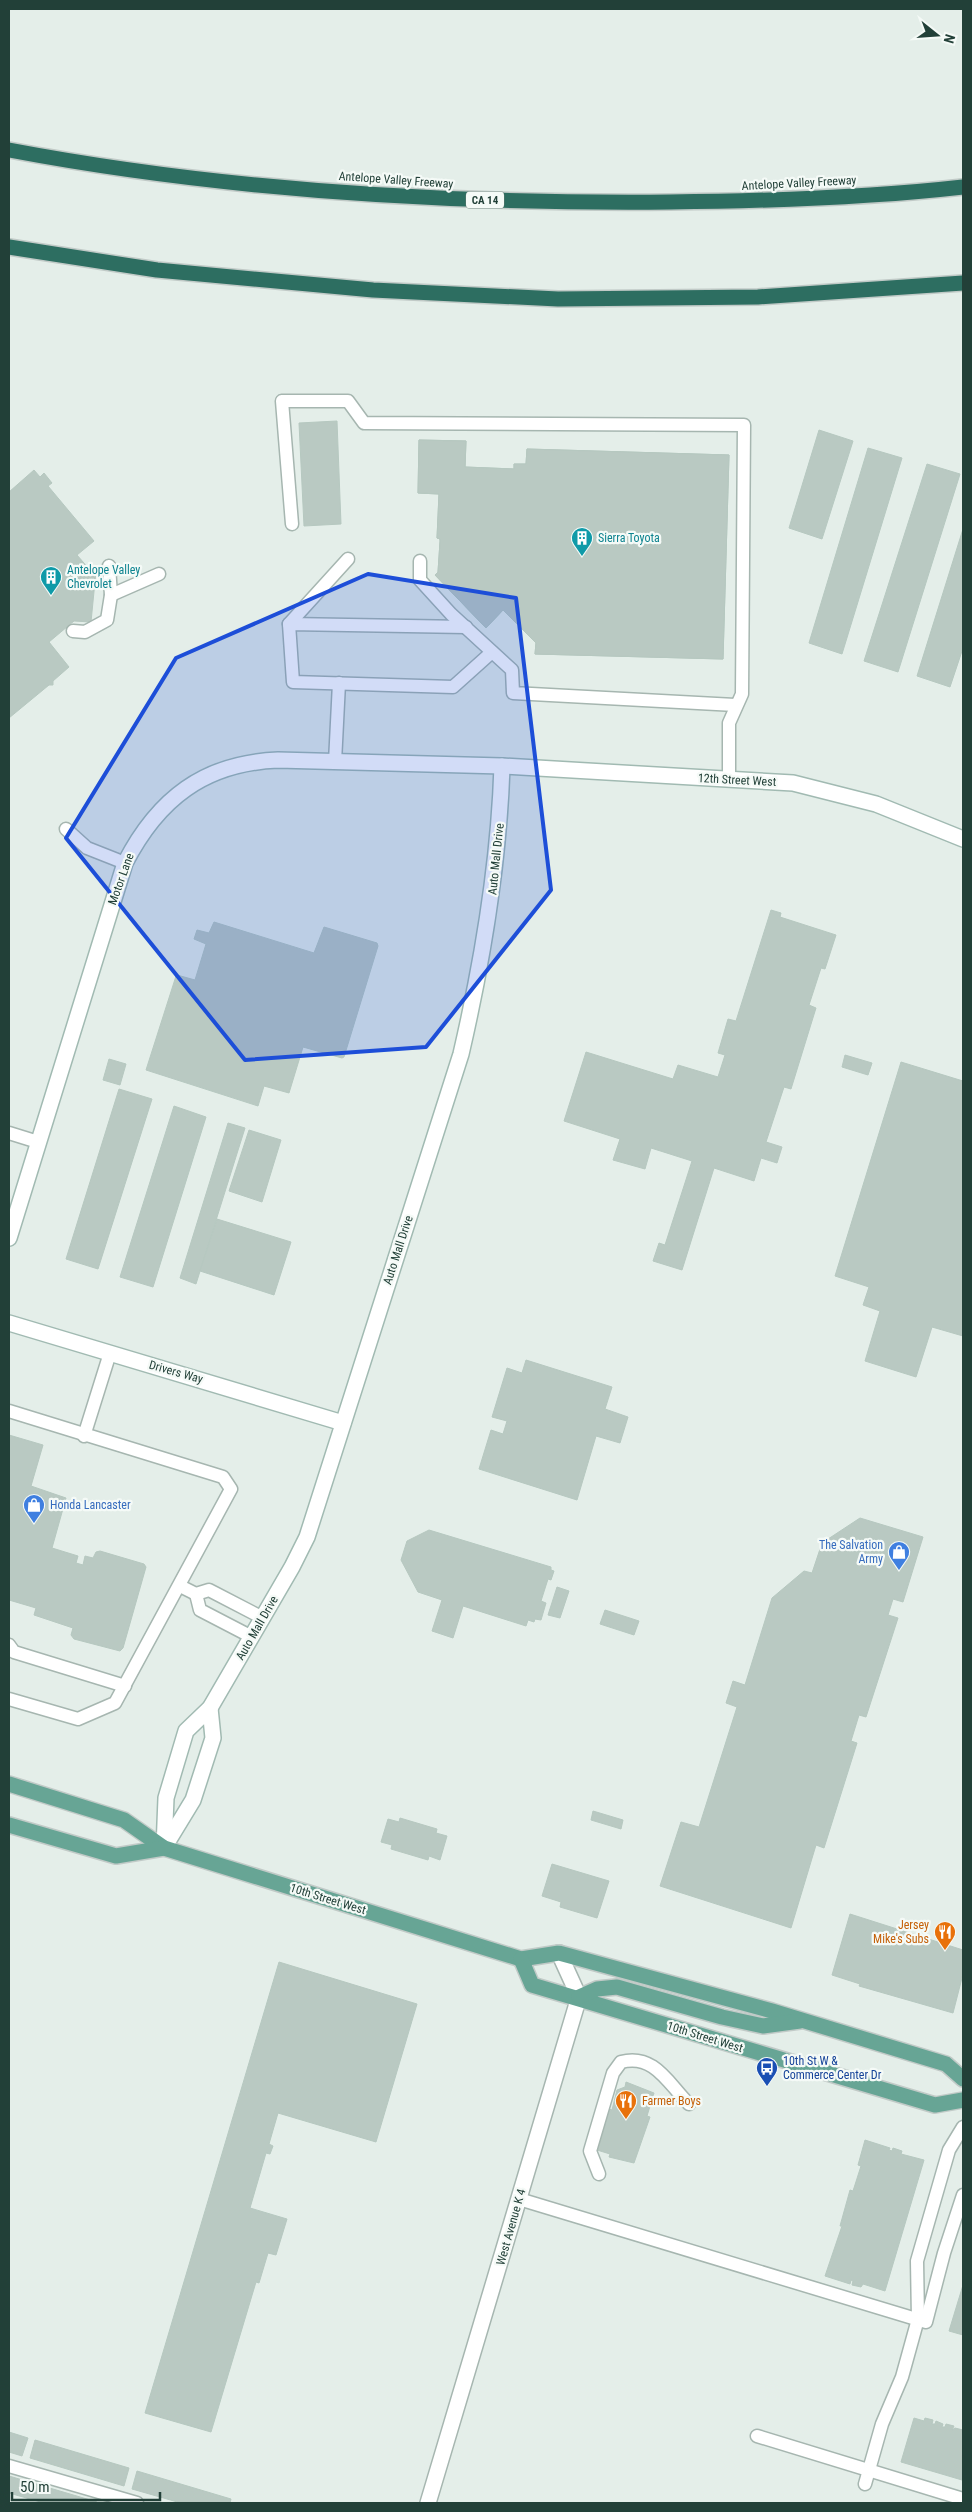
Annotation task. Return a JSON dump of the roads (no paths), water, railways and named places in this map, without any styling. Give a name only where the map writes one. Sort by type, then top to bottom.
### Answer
[{"type":"highway","name":"Antelope Valley Freeway","points":[[9,150],[190,177],[390,197],[566,203],[771,200],[963,187]]},
{"type":"highway","points":[[9,247],[157,270],[373,290],[558,299],[758,297],[963,284]]},
{"type":"main road","name":"10th Street West","points":[[9,1784],[124,1820],[164,1848],[521,1959],[559,1953],[806,2021],[946,2064],[963,2079]]},
{"type":"main road","name":"10th Street West","points":[[9,1825],[116,1856],[164,1848]]},
{"type":"main road","name":"10th Street West","points":[[521,1959],[532,1985],[578,1997],[935,2104],[963,2100]]},
{"type":"main road","points":[[578,1997],[597,1989],[617,1987],[722,2017],[763,2026],[806,2021]]},
{"type":"street","name":"Motor Lane","points":[[9,1238],[125,863],[136,841],[154,817],[171,799],[191,784],[211,774],[254,761],[502,766]]},
{"type":"street","name":"12th Street West","points":[[502,766],[793,783],[876,804],[963,839]]},
{"type":"street","name":"Auto Mall Drive","points":[[164,1848],[166,1798],[186,1730],[210,1708],[264,1618],[307,1537],[322,1496],[343,1423],[462,1054],[479,977],[491,907],[500,818],[502,766]]},
{"type":"street","name":"Drivers Way","points":[[9,1323],[343,1423]]},
{"type":"street","points":[[164,1848],[193,1800],[213,1738],[210,1708]]},
{"type":"street","points":[[559,1953],[578,1997]]},
{"type":"street","name":"West Avenue K 4","points":[[428,2503],[578,1997]]},
{"type":"lane","points":[[292,524],[282,401],[348,401],[364,423],[744,425],[742,694],[735,705],[728,723],[729,780]]},
{"type":"lane","points":[[348,559],[289,624],[293,682],[453,687],[492,652]]},
{"type":"lane","points":[[420,561],[420,580],[512,670],[513,693],[735,705]]},
{"type":"lane","points":[[74,631],[85,632],[107,620],[112,595],[109,566]]},
{"type":"lane","points":[[112,595],[159,574]]},
{"type":"lane","points":[[289,624],[466,627]]},
{"type":"lane","points":[[336,762],[339,683]]},
{"type":"lane","points":[[66,829],[87,848],[125,863]]},
{"type":"lane","points":[[9,1133],[38,1142]]},
{"type":"lane","points":[[84,1436],[110,1353]]},
{"type":"lane","points":[[9,1411],[53,1424],[84,1436],[222,1477],[231,1489],[115,1703],[78,1719],[9,1699]]},
{"type":"lane","points":[[180,1586],[196,1594],[209,1590],[264,1618]]},
{"type":"lane","points":[[196,1594],[200,1610],[252,1637]]},
{"type":"lane","points":[[9,1645],[14,1652],[125,1686]]},
{"type":"lane","points":[[598,2174],[590,2151],[614,2073],[621,2062],[639,2062],[659,2070],[689,2104]]},
{"type":"lane","points":[[865,2484],[882,2424],[902,2377],[918,2319],[917,2261],[949,2150],[963,2127]]},
{"type":"lane","points":[[519,2199],[926,2322],[944,2253],[963,2195]]},
{"type":"lane","points":[[757,2436],[963,2499]]},
{"type":"lane","points":[[9,2466],[137,2503]]},
{"type":"place","name":"Sierra Toyota","points":[[582,557]]},
{"type":"place","name":"Antelope Valley Chevrolet","points":[[51,596]]},
{"type":"place","name":"Honda Lancaster","points":[[34,1524]]},
{"type":"place","name":"The Salvation Army","points":[[899,1571]]},
{"type":"place","name":"Jersey Mike's Subs","points":[[945,1951]]},
{"type":"place","name":"10th St W & Commerce Center Dr","points":[[767,2087]]},
{"type":"place","name":"Farmer Boys","points":[[626,2120]]}]
